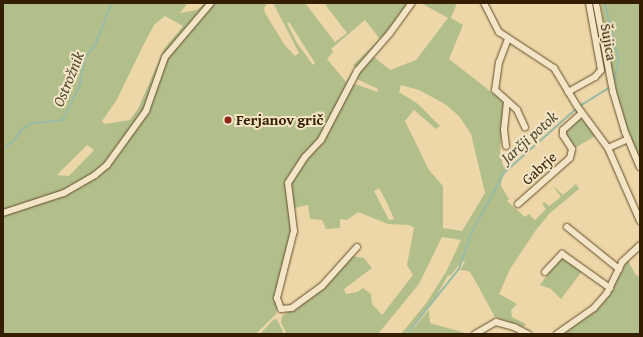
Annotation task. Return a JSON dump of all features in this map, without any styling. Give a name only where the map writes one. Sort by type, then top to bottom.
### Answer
[{"type":"street","points":[[3,213],[64,193],[95,175],[107,165],[144,115],[152,99],[165,57],[211,3]]},
{"type":"street","points":[[357,247],[322,286],[292,308],[281,309],[277,298],[294,231],[288,183],[305,157],[321,140],[357,71],[390,33],[412,3]]},
{"type":"street","points":[[484,3],[494,24],[508,39],[545,60],[554,68],[579,109],[608,148],[640,221]]},
{"type":"street","name":"Šujica","points":[[568,92],[595,77],[601,70],[589,3]]},
{"type":"street","name":"Šujica","points":[[596,3],[612,92],[628,139]]},
{"type":"street","points":[[508,39],[494,81],[496,93],[517,110],[525,127]]},
{"type":"street","points":[[506,146],[504,130],[507,102]]},
{"type":"street","name":"Gabrje","points":[[518,204],[570,158],[572,148],[563,135],[563,130],[579,109]]},
{"type":"street","points":[[608,148],[628,139],[640,166]]},
{"type":"street","points":[[567,227],[619,269]]},
{"type":"street","points":[[557,334],[594,308],[610,288],[627,256],[640,245]]},
{"type":"street","points":[[545,272],[562,254],[610,288]]},
{"type":"street","points":[[475,334],[496,322],[514,326],[528,334]]},
{"type":"green space","points":[[3,3],[188,3],[180,13],[197,10],[205,3],[209,3],[171,46],[142,115],[101,168],[75,186],[3,212]],"holes":[[[165,16],[183,26],[164,49],[138,109],[130,120],[105,124],[102,121],[116,101],[154,25]],[[87,145],[94,150],[69,176],[57,175]]]},
{"type":"green space","points":[[213,3],[268,3],[264,8],[265,13],[284,44],[295,56],[299,53],[273,3],[305,3],[335,42],[347,33],[324,3],[410,3],[357,69],[320,139],[288,179],[293,229],[284,266],[279,266],[283,269],[276,314],[256,334],[3,334],[3,214],[91,179],[148,113],[167,56]],"holes":[[[365,20],[380,39],[353,65],[356,68],[346,82],[327,59],[333,52],[331,49]],[[289,22],[315,63],[313,65],[297,43],[287,23]]]},
{"type":"green space","points":[[421,3],[457,3],[451,18],[463,25],[449,59],[504,102],[500,151],[503,166],[507,168],[503,173],[501,186],[509,199],[507,201],[525,217],[529,214],[535,220],[546,209],[542,204],[544,202],[549,206],[561,197],[553,186],[563,195],[576,184],[579,189],[550,213],[536,230],[510,269],[499,294],[517,304],[511,310],[512,317],[526,324],[524,327],[495,317],[472,275],[469,271],[460,270],[465,262],[462,261],[450,276],[448,275],[433,302],[405,334],[401,334],[427,302],[446,272],[461,240],[442,237],[419,284],[378,334],[287,334],[281,323],[282,316],[299,305],[352,256],[364,258],[372,268],[344,289],[346,294],[357,292],[363,288],[371,294],[372,304],[382,315],[413,275],[407,265],[414,228],[409,225],[388,224],[358,212],[347,220],[340,219],[340,228],[326,229],[322,220],[310,219],[308,205],[294,208],[290,188],[292,177],[311,154],[353,83],[377,92],[378,89],[355,78],[373,56],[390,70],[416,60],[448,18]],"holes":[[[401,85],[419,90],[445,104],[459,116],[471,134],[485,193],[462,231],[443,228],[443,186],[429,170],[405,121],[414,110],[436,129],[440,126],[418,104],[399,92]],[[379,188],[387,203],[394,219],[389,220],[374,191]]]},
{"type":"green space","points":[[601,3],[640,3],[640,160],[626,128],[614,85]]},
{"type":"green space","points":[[581,118],[597,135],[575,148],[565,134],[567,129]]},
{"type":"green space","points":[[561,255],[583,270],[561,299],[551,289],[540,285]]},
{"type":"green space","points":[[628,260],[635,274],[640,277],[640,334],[562,334],[595,311],[607,298]]},
{"type":"green space","points":[[429,310],[430,323],[469,334],[408,334]]},
{"type":"green space","points":[[277,319],[284,334],[260,334],[273,320]]},
{"type":"waterway","name":"Ostrožnik","points":[[3,150],[16,138],[20,131],[31,123],[63,120],[80,85],[85,58],[95,45],[112,3]]},
{"type":"waterway","name":"Jarčji potok","points":[[605,3],[619,60],[614,86]]},
{"type":"waterway","name":"Jarčji potok","points":[[580,106],[611,87]]},
{"type":"waterway","name":"Jarčji potok","points":[[407,334],[459,269],[471,234],[504,173],[577,108]]},
{"type":"place","name":"Ferjanov grič","points":[[228,120]]}]
